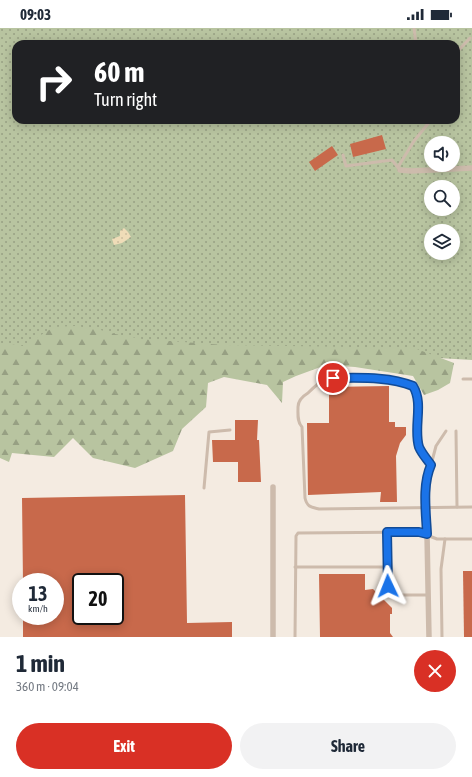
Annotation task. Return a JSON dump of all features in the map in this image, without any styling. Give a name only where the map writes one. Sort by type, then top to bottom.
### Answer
[{"type":"street","points":[[399,168],[411,171],[472,168]]},
{"type":"street","points":[[429,637],[426,479],[431,465]]},
{"type":"street","points":[[273,487],[273,637]]},
{"type":"lane","points":[[414,28],[416,40]]},
{"type":"lane","points":[[460,49],[470,38]]},
{"type":"lane","points":[[343,155],[346,166],[392,160],[399,168],[414,140],[428,124]]},
{"type":"lane","points":[[431,465],[422,453],[419,445],[418,397],[413,386],[404,382],[391,380],[333,378],[323,381],[302,397],[298,405],[299,423],[302,427],[303,471],[307,504],[310,507],[319,509],[472,507]]},
{"type":"lane","points":[[464,379],[472,379]]},
{"type":"lane","points":[[204,488],[209,432],[230,430]]},
{"type":"lane","points":[[431,465],[436,446],[446,431]]},
{"type":"lane","points":[[456,431],[456,507]]},
{"type":"lane","points":[[387,532],[389,590],[394,595],[428,595]]},
{"type":"lane","points":[[295,637],[296,536],[298,533],[419,532],[437,539],[472,538]]},
{"type":"lane","points":[[442,637],[441,569],[445,539]]},
{"type":"lane","points":[[296,567],[388,567]]},
{"type":"green space","points":[[0,28],[472,28],[472,360],[111,339],[0,411]]},
{"type":"green space","points":[[75,326],[97,329],[142,339],[224,345],[414,348],[454,363],[450,383],[438,390],[424,395],[413,376],[355,367],[326,365],[283,382],[282,403],[267,385],[224,377],[208,383],[206,407],[182,429],[173,451],[135,468],[93,458],[73,438],[54,457],[12,453],[9,462],[0,458],[0,343],[23,346],[54,327]]},
{"type":"sand","points":[[124,228],[131,237],[122,243],[114,245],[112,239],[120,236],[120,231]]},
{"type":"building","points":[[382,135],[386,149],[353,157],[350,144]]},
{"type":"building","points":[[332,146],[338,155],[315,171],[309,162]]},
{"type":"building","points":[[389,386],[389,422],[395,422],[395,427],[406,427],[406,435],[400,443],[396,456],[397,502],[380,502],[381,492],[308,495],[307,423],[329,423],[329,387]]},
{"type":"building","points":[[235,420],[258,420],[257,440],[259,440],[261,482],[238,482],[238,462],[213,462],[212,440],[235,440]]},
{"type":"building","points":[[185,495],[187,623],[232,622],[232,637],[23,637],[23,625],[64,625],[64,573],[23,573],[22,498]]},
{"type":"building","points":[[463,571],[472,571],[472,637],[464,637]]},
{"type":"building","points":[[319,574],[365,574],[365,590],[373,589],[392,608],[392,614],[390,614],[390,633],[393,637],[320,637]]},
{"type":"route","points":[[333,378],[360,378],[404,382],[413,386],[418,397],[419,445],[422,453],[431,465],[427,475],[426,484],[427,534],[419,532],[387,532],[388,586]]}]
